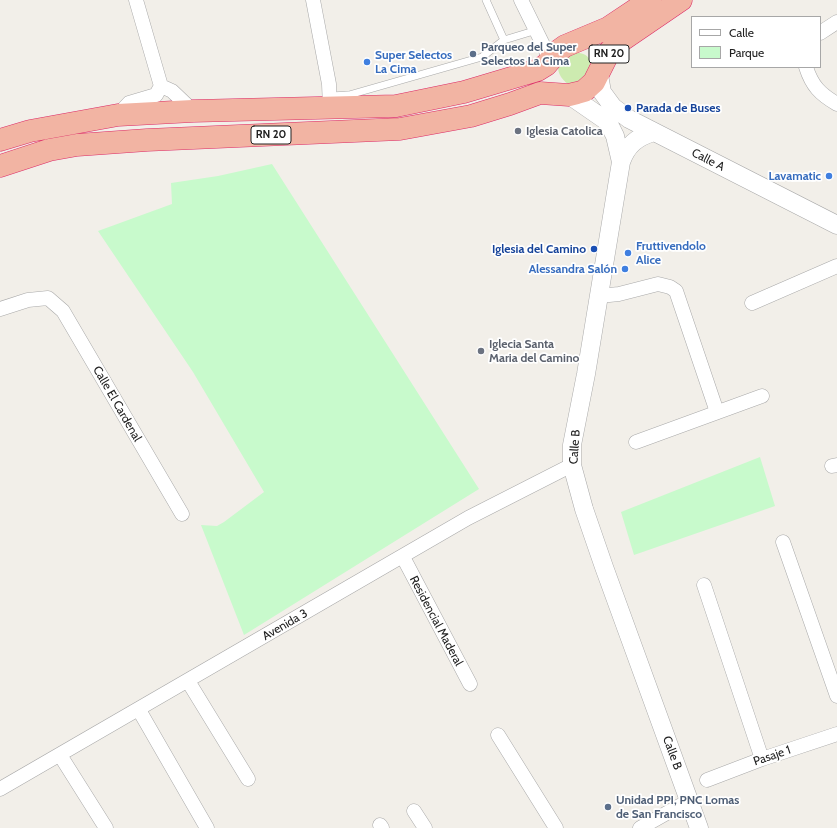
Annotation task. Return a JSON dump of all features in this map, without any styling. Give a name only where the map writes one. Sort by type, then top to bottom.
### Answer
[{"type":"highway","name":"RN 20","points":[[0,140],[37,129],[118,115],[330,102],[396,106],[426,101],[492,84],[538,70],[546,65],[550,59],[565,46],[608,28],[650,0]]},
{"type":"highway","name":"RN 20","points":[[0,166],[49,150],[77,145],[147,140],[400,129],[471,116],[540,93],[569,95],[589,88],[610,52],[618,43],[680,0]]},
{"type":"highway","points":[[578,41],[592,46],[597,52],[601,59],[600,70]]},
{"type":"highway","points":[[550,59],[549,69],[554,83],[560,90],[569,95]]},
{"type":"street","points":[[118,115],[129,103],[156,95],[161,86],[136,0]]},
{"type":"street","points":[[313,0],[329,84],[330,102]]},
{"type":"street","points":[[521,0],[550,59]]},
{"type":"street","points":[[821,32],[837,22]]},
{"type":"street","points":[[806,68],[815,87],[823,95],[837,104]]},
{"type":"street","name":"Calle A","points":[[600,70],[602,92],[613,107],[629,119],[837,225]]},
{"type":"street","points":[[161,86],[172,91],[193,111]]},
{"type":"street","name":"Calle B","points":[[569,95],[608,122],[615,136],[621,162],[586,374],[572,445],[572,465],[604,567],[699,828]]},
{"type":"street","points":[[621,162],[624,153],[630,145],[637,139],[654,132]]},
{"type":"street","points":[[752,303],[837,266]]},
{"type":"street","points":[[599,296],[620,294],[658,284],[670,287],[676,291],[717,412]]},
{"type":"street","name":"Calle El Cardenal","points":[[0,309],[28,300],[48,298],[63,311],[182,514]]},
{"type":"street","points":[[636,442],[762,396]]},
{"type":"street","name":"Avenida 3","points":[[0,789],[139,710],[468,518],[572,465]]},
{"type":"street","points":[[783,542],[837,696]]},
{"type":"street","name":"Residencial Maderal","points":[[402,557],[470,684]]},
{"type":"street","points":[[704,585],[762,759]]},
{"type":"street","points":[[188,681],[248,779]]},
{"type":"street","points":[[139,710],[207,828]]},
{"type":"street","name":"Pasaje 1","points":[[707,780],[762,759],[837,734]]},
{"type":"street","points":[[498,735],[556,828]]},
{"type":"street","points":[[60,755],[106,828]]},
{"type":"street","points":[[640,828],[690,800]]},
{"type":"street","points":[[414,811],[425,828]]},
{"type":"lane","points":[[486,0],[504,40]]},
{"type":"lane","points":[[330,102],[482,56],[504,40],[537,30]]},
{"type":"green space","points":[[574,52],[585,55],[590,61],[589,75],[588,80],[568,84],[563,80],[558,68],[561,60]]},
{"type":"green space","points":[[272,164],[479,489],[244,635],[201,525],[217,526],[264,492],[193,372],[98,231],[172,204],[171,183],[218,176]]},
{"type":"green space","points":[[760,457],[775,506],[634,555],[621,512]]},
{"type":"place","name":"Parqueo del Super Selectos La Cima","points":[[473,54]]},
{"type":"place","name":"Super Selectos La Cima","points":[[367,62]]},
{"type":"place","name":"Parada de Buses","points":[[628,108]]},
{"type":"place","name":"Iglesia Catolica","points":[[518,131]]},
{"type":"place","name":"Lavamatic","points":[[829,176]]},
{"type":"place","name":"Iglesia del Camino","points":[[594,249]]},
{"type":"place","name":"Fruttivendolo Alice","points":[[628,253]]},
{"type":"place","name":"Alessandra Salón","points":[[625,269]]},
{"type":"place","name":"Iglecia Santa Maria del Camino","points":[[481,351]]},
{"type":"place","name":"Unidad PPI, PNC Lomas de San Francisco","points":[[608,807]]}]
